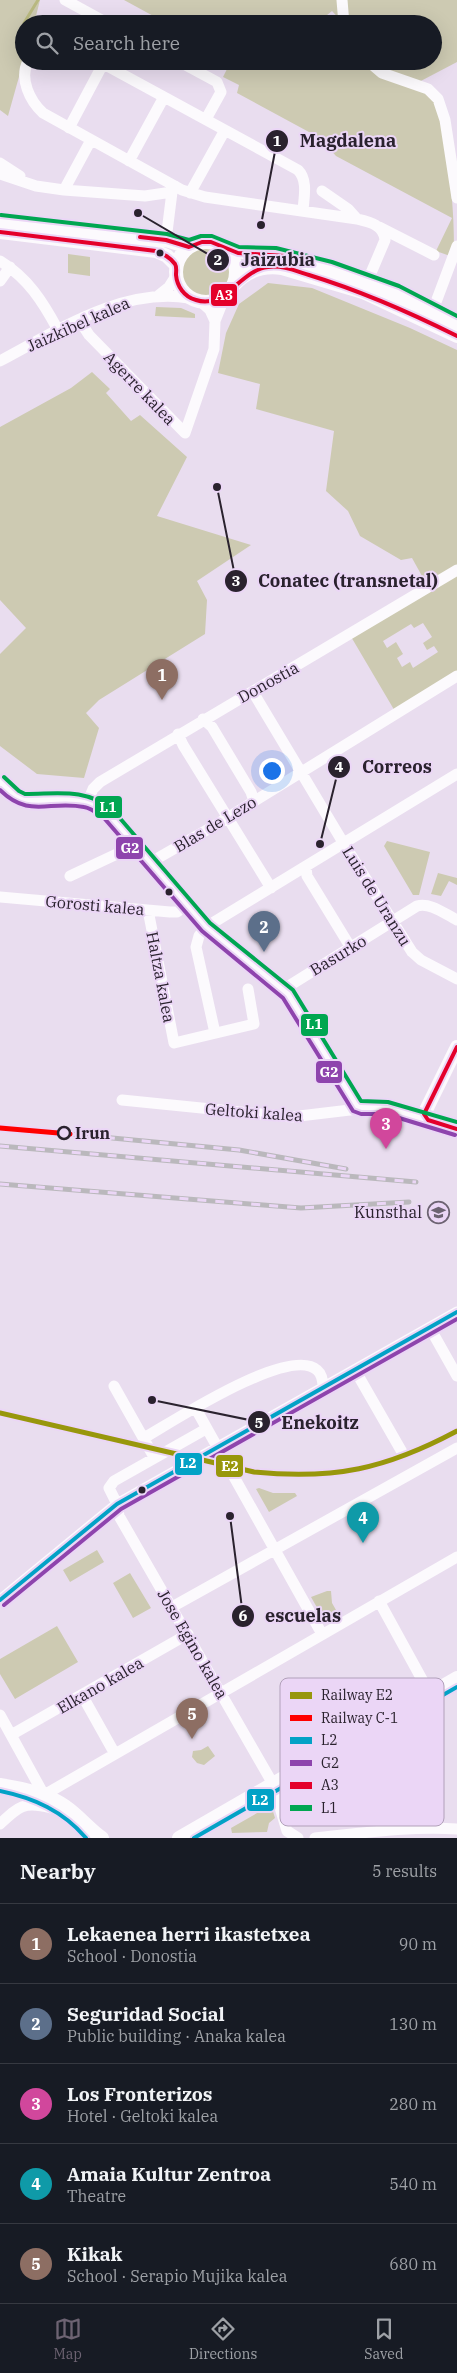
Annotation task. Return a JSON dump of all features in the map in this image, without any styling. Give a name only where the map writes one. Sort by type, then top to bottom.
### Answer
[{"type":"main road","points":[[0,221],[166,240],[188,247],[206,242],[248,254],[275,254],[293,258],[368,280],[457,323]]},
{"type":"main road","points":[[0,232],[156,251],[168,256],[176,270]]},
{"type":"main road","points":[[188,247],[179,258],[176,270],[178,285],[195,300],[214,302],[243,277],[255,270],[268,267],[282,268],[363,292],[457,336]]},
{"type":"main road","points":[[224,248],[234,262],[236,270],[229,291]]},
{"type":"main road","points":[[422,1116],[457,1047]]},
{"type":"main road","points":[[444,1686],[457,1678]]},
{"type":"main road","points":[[444,1694],[457,1687]]},
{"type":"main road","points":[[194,1838],[280,1784]]},
{"type":"main road","points":[[0,1785],[44,1795],[66,1806],[102,1838]]},
{"type":"main road","points":[[179,1838],[280,1785]]},
{"type":"main road","points":[[0,1790],[26,1796],[51,1808],[73,1824],[86,1838]]},
{"type":"street","points":[[65,0],[92,15]]},
{"type":"street","points":[[342,0],[343,15]]},
{"type":"street","points":[[24,70],[27,89],[32,103],[43,113],[129,161],[173,189],[357,219],[379,227],[434,255]]},
{"type":"street","points":[[69,128],[98,70]]},
{"type":"street","points":[[114,70],[298,170],[303,174],[305,184],[303,210]]},
{"type":"street","points":[[195,70],[217,82],[220,87],[221,92],[206,119]]},
{"type":"street","points":[[378,70],[382,73],[428,89],[438,99],[445,120],[457,198]]},
{"type":"street","points":[[129,161],[164,97]]},
{"type":"street","points":[[190,193],[225,130]]},
{"type":"street","points":[[64,190],[91,140]]},
{"type":"street","points":[[0,163],[36,186]]},
{"type":"street","points":[[0,174],[36,186],[64,190],[145,196],[173,189]]},
{"type":"street","points":[[166,240],[173,189]]},
{"type":"street","points":[[322,191],[348,209],[357,219]]},
{"type":"street","points":[[368,280],[385,240],[384,233],[379,227]]},
{"type":"street","points":[[433,310],[457,246]]},
{"type":"street","points":[[0,261],[10,267],[34,290],[58,330]]},
{"type":"street","points":[[0,281],[10,267]]},
{"type":"street","points":[[159,295],[169,287],[176,270]]},
{"type":"street","name":"Agerre kalea","points":[[80,320],[89,335],[185,434],[214,349],[215,321],[229,291]]},
{"type":"street","name":"Jaizkibel kalea","points":[[0,361],[58,330],[128,300],[159,295],[195,300]]},
{"type":"street","points":[[195,300],[210,310],[215,321]]},
{"type":"street","name":"Donostia","points":[[88,801],[93,789],[100,782],[178,734],[258,690],[457,570]]},
{"type":"street","name":"Blas de Lezo","points":[[151,862],[227,818],[300,771],[457,676]]},
{"type":"street","name":"Luis de Uranzu","points":[[258,690],[300,771],[392,922],[416,956],[457,979]]},
{"type":"street","points":[[204,719],[212,727],[251,792],[254,801]]},
{"type":"street","points":[[178,734],[270,888]]},
{"type":"street","points":[[248,989],[254,1024],[215,1033],[196,948],[199,936],[206,927],[457,774]]},
{"type":"street","points":[[0,780],[15,796],[24,800],[88,801],[108,813],[206,927],[284,989],[304,1016],[357,1105]]},
{"type":"street","points":[[70,876],[136,845]]},
{"type":"street","points":[[306,867],[307,876],[351,948]]},
{"type":"street","name":"Gorosti kalea","points":[[0,896],[177,912],[187,904]]},
{"type":"street","name":"Basurko","points":[[284,989],[422,904],[457,920]]},
{"type":"street","name":"Haltza kalea","points":[[148,910],[174,1043],[215,1033]]},
{"type":"street","points":[[338,1112],[347,1102],[345,1084]]},
{"type":"street","name":"Geltoki kalea","points":[[122,1100],[291,1117],[338,1112],[357,1105],[422,1116],[457,1129]]},
{"type":"street","points":[[0,1600],[117,1504],[457,1312]]},
{"type":"street","points":[[430,1328],[457,1376]]},
{"type":"street","points":[[144,1438],[247,1379],[276,1369],[302,1366],[313,1368],[318,1370],[322,1377],[324,1388]]},
{"type":"street","points":[[355,1370],[402,1452]]},
{"type":"street","points":[[114,1386],[154,1457],[206,1428]]},
{"type":"street","points":[[196,1409],[322,1634]]},
{"type":"street","points":[[172,1607],[274,1548],[457,1448]]},
{"type":"street","name":"Jose Egino kalea","points":[[154,1457],[114,1481],[109,1488],[117,1504],[119,1516],[188,1634],[274,1788],[280,1807]]},
{"type":"street","points":[[0,1715],[44,1795],[457,1557]]},
{"type":"street","points":[[380,1602],[421,1678]]},
{"type":"street","name":"Elkano kalea","points":[[11,1735],[188,1634]]},
{"type":"street","points":[[82,1695],[115,1754]]},
{"type":"street","points":[[0,1824],[23,1805],[36,1804],[51,1808]]},
{"type":"street","name":"Jose Egino kalea","points":[[286,1826],[287,1830],[298,1838]]},
{"type":"street","points":[[315,1838],[385,1831],[437,1828],[457,1829]]},
{"type":"shaded area","points":[[0,0],[40,0],[36,15],[15,15],[15,70],[21,70],[8,116],[0,110]]},
{"type":"shaded area","points":[[124,0],[457,0],[457,62],[442,70],[442,15],[336,15],[332,11],[327,15],[152,15]]},
{"type":"shaded area","points":[[226,70],[442,70],[417,83],[438,99],[452,200],[453,257],[436,251],[452,218],[336,156],[320,138],[237,93],[239,85],[223,77]]},
{"type":"shaded area","points":[[206,248],[215,250],[223,255],[228,263],[230,272],[228,281],[223,289],[215,294],[206,296],[197,294],[189,289],[184,281],[182,272],[184,263],[189,255],[197,250]]},
{"type":"shaded area","points":[[68,254],[90,257],[90,276],[68,273]]},
{"type":"shaded area","points":[[268,283],[312,288],[410,328],[457,350],[457,567],[427,585],[412,558],[401,560],[360,536],[348,511],[326,491],[334,431],[256,409],[260,384],[218,373],[226,333],[239,304]]},
{"type":"shaded area","points":[[156,307],[181,308],[195,314],[195,318],[155,316]]},
{"type":"shaded area","points":[[92,372],[110,389],[106,393],[131,421],[140,415],[187,457],[157,516],[251,545],[197,581],[207,600],[205,634],[99,700],[86,713],[99,728],[84,778],[37,774],[0,746],[0,654],[26,628],[0,600],[0,427],[71,388]]},
{"type":"shaded area","points":[[457,570],[457,676],[396,713],[350,635]],"holes":[[[423,623],[432,637],[423,643],[427,650],[434,646],[438,652],[413,668],[410,662],[402,667],[397,658],[403,654],[396,642],[387,648],[383,641],[411,624],[414,628]]]},
{"type":"shaded area","points":[[387,841],[430,852],[419,895],[413,895],[384,846]]},
{"type":"shaded area","points":[[438,873],[457,878],[457,885],[449,881],[441,896],[431,894]]},
{"type":"shaded area","points":[[259,1488],[273,1493],[295,1493],[297,1496],[269,1512],[256,1489]]},
{"type":"shaded area","points":[[97,1550],[104,1562],[70,1582],[63,1570]]},
{"type":"shaded area","points":[[130,1573],[151,1608],[133,1618],[113,1583]]},
{"type":"shaded area","points":[[331,1591],[332,1603],[336,1610],[323,1618],[311,1597]]},
{"type":"shaded area","points":[[57,1626],[78,1662],[15,1699],[0,1674],[0,1659]]},
{"type":"shaded area","points":[[208,1746],[215,1756],[204,1765],[197,1763],[192,1757],[193,1751],[201,1750]]},
{"type":"shaded area","points":[[271,1805],[275,1818],[269,1823],[267,1832],[232,1833],[231,1828]]},
{"type":"waterway","points":[[29,15],[38,0]]},
{"type":"railway","points":[[70,1134],[239,1150],[346,1169]]},
{"type":"railway","points":[[0,1146],[416,1182]]},
{"type":"railway","points":[[0,1184],[301,1208],[409,1202]]},
{"type":"rail line","name":"C-1","points":[[0,1128],[70,1134]]},
{"type":"rail line","name":"E2","points":[[0,1413],[254,1472],[283,1474],[335,1473],[359,1469],[407,1455],[457,1431]]},
{"type":"transit line","name":"L1","points":[[1,215],[167,234],[189,240],[201,236],[212,236],[239,247],[276,248],[332,262],[399,286],[457,316]]},
{"type":"transit line","name":"A3","points":[[0,232],[156,251],[169,258],[175,264],[178,283],[185,294],[192,299],[206,302],[224,295],[258,270],[268,267],[289,269],[366,295],[403,310],[457,336]]},
{"type":"transit line","name":"A3","points":[[140,237],[166,240],[189,247],[202,242],[211,242],[238,253],[285,256]]},
{"type":"transit line","name":"L1","points":[[4,777],[25,794],[60,793],[81,795],[101,802],[112,809],[210,923],[293,990],[361,1101],[388,1102],[457,1122]]},
{"type":"transit line","name":"G2","points":[[0,790],[10,799],[20,804],[40,807],[72,805],[92,810],[104,818],[202,931],[283,998],[353,1111],[361,1114],[386,1114],[455,1135]]},
{"type":"transit line","name":"A3","points":[[457,1047],[424,1114],[428,1120],[457,1129]]},
{"type":"transit line","name":"L2","points":[[0,1600],[117,1504],[457,1312]]},
{"type":"transit line","name":"G2","points":[[4,1605],[121,1509],[457,1319]]},
{"type":"transit line","name":"L2","points":[[444,1694],[457,1687]]},
{"type":"transit line","name":"L2","points":[[194,1838],[280,1789]]},
{"type":"transit line","name":"L2","points":[[0,1791],[25,1797],[58,1813],[86,1838]]},
{"type":"place","name":"Jaizubia","points":[[138,213]]},
{"type":"place","name":"Magdalena","points":[[261,225]]},
{"type":"place","name":"Conatec (transnetal)","points":[[217,487]]},
{"type":"place","name":"Lekaenea herri ikastetxea","points":[[162,700]]},
{"type":"place","name":"Correos","points":[[320,844]]},
{"type":"place","name":"Seguridad Social","points":[[264,952]]},
{"type":"place","name":"Irun","points":[[64,1133]]},
{"type":"place","name":"Los Fronterizos","points":[[386,1149]]},
{"type":"place","name":"Kunsthal","points":[[438,1212]]},
{"type":"place","name":"Enekoitz","points":[[152,1400]]},
{"type":"place","name":"escuelas","points":[[230,1516]]},
{"type":"place","name":"Amaia Kultur Zentroa","points":[[363,1543]]},
{"type":"place","name":"Kikak","points":[[192,1739]]}]
